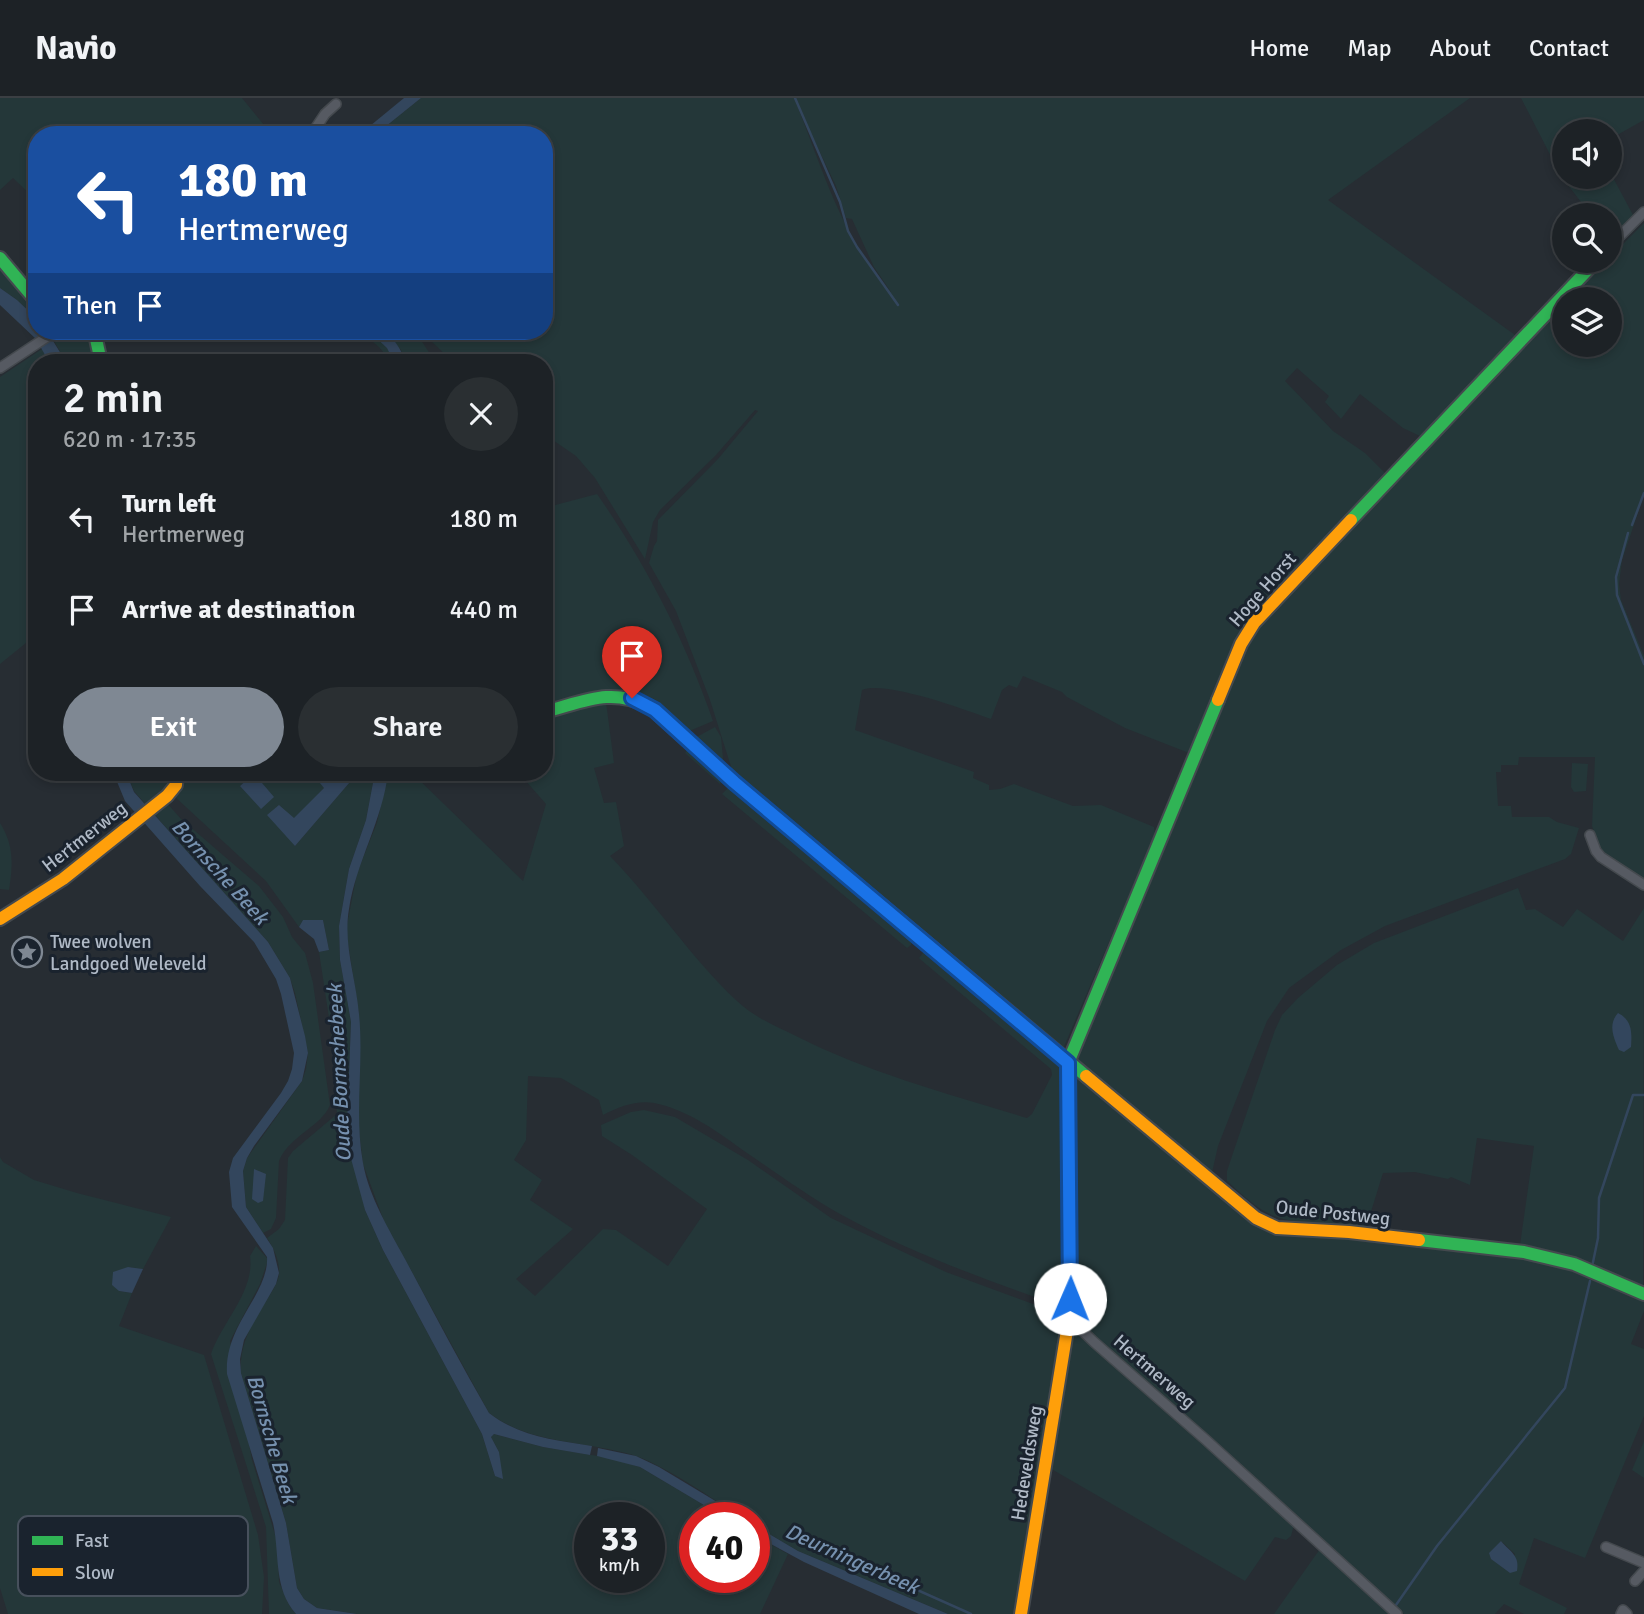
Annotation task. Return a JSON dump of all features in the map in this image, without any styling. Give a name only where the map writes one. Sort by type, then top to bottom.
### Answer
[{"type":"street","points":[[317,126],[336,104]]},
{"type":"street","points":[[1622,234],[1644,212]]},
{"type":"street","points":[[0,258],[28,291]]},
{"type":"street","name":"Hoge Horst","points":[[1068,1063],[1249,628],[1584,273]]},
{"type":"street","points":[[0,368],[42,340]]},
{"type":"street","points":[[553,710],[612,695],[627,696],[649,706],[745,791],[1068,1063],[1071,1283],[1069,1318]]},
{"type":"street","name":"Hertmerweg","points":[[0,919],[63,879],[173,790],[177,781]]},
{"type":"street","points":[[1590,835],[1601,857],[1644,885]]},
{"type":"street","name":"Oude Postweg","points":[[1068,1063],[1247,1211],[1267,1224],[1277,1228],[1349,1232],[1524,1252],[1574,1264],[1644,1294]]},
{"type":"street","name":"Hertmerweg","points":[[1069,1318],[1397,1614]]},
{"type":"street","name":"Hedeveldsweg","points":[[1021,1614],[1069,1318]]},
{"type":"street","points":[[1606,1547],[1644,1563]]},
{"type":"street","points":[[1634,1581],[1644,1571]]},
{"type":"street","points":[[1620,1614],[1623,1611],[1628,1614]]},
{"type":"shaded area","points":[[0,98],[242,98],[265,126],[28,126],[28,192],[13,178],[0,190]]},
{"type":"shaded area","points":[[421,98],[1470,98],[1328,200],[1515,335],[1422,437],[1403,428],[1360,394],[1341,419],[1325,402],[1329,396],[1297,368],[1285,381],[1333,431],[1365,453],[1388,476],[1246,618],[1189,753],[1125,728],[1062,692],[1023,676],[1017,688],[1009,685],[1002,690],[991,719],[906,692],[873,688],[862,690],[855,730],[974,772],[973,778],[989,785],[989,790],[1014,784],[1073,806],[1101,805],[1154,827],[1155,835],[1063,1049],[734,776],[710,700],[676,611],[649,563],[657,541],[658,520],[718,459],[758,411],[755,410],[716,455],[660,510],[653,522],[645,559],[595,478],[576,456],[553,440],[553,354],[445,354],[430,340],[553,340],[553,126],[386,126]],"holes":[[[795,100],[836,186],[846,218],[852,219],[874,267],[891,292],[874,272],[846,226]]]},
{"type":"shaded area","points":[[1521,98],[1644,98],[1644,120],[1622,132],[1622,119],[1552,119],[1552,158]]},
{"type":"shaded area","points":[[1571,189],[1619,189],[1633,215],[1622,226],[1622,203],[1582,203]]},
{"type":"shaded area","points":[[1644,223],[1644,495],[1622,560],[1619,584],[1621,600],[1644,656],[1644,883],[1602,852],[1592,826],[1595,757],[1519,757],[1518,765],[1501,765],[1501,772],[1496,772],[1498,806],[1511,806],[1512,817],[1549,817],[1579,828],[1571,854],[1565,859],[1385,926],[1341,950],[1289,988],[1267,1021],[1218,1146],[1211,1177],[1073,1063],[1248,638],[1552,317],[1552,357],[1622,357],[1622,287],[1581,287],[1594,273],[1622,273],[1622,245]]},
{"type":"shaded area","points":[[0,264],[28,296],[28,310],[17,300],[0,288]]},
{"type":"shaded area","points":[[91,340],[95,354],[61,354],[54,341]]},
{"type":"shaded area","points":[[380,340],[390,354],[384,354],[371,341]]},
{"type":"shaded area","points":[[392,340],[421,340],[430,354],[402,354]]},
{"type":"shaded area","points":[[28,358],[28,641],[0,664],[0,377]]},
{"type":"shaded area","points":[[597,494],[663,603],[690,661],[713,721],[687,732],[657,701],[630,692],[601,692],[553,703],[553,506]]},
{"type":"shaded area","points":[[606,702],[614,763],[594,768],[604,803],[616,802],[624,846],[610,856],[720,984],[744,1007],[773,1025],[852,1061],[1027,1118],[1032,1114],[1052,1075],[1051,1069],[921,960],[919,958],[925,950],[1063,1064],[1066,1308],[951,1266],[867,1228],[816,1200],[714,1130],[667,1106],[641,1102],[603,1115],[599,1100],[561,1078],[528,1076],[526,1140],[514,1160],[542,1180],[530,1200],[573,1229],[516,1279],[535,1296],[603,1229],[616,1230],[668,1266],[707,1209],[602,1136],[601,1125],[631,1112],[644,1110],[675,1117],[748,1160],[831,1218],[946,1272],[1066,1316],[1017,1614],[948,1614],[798,1551],[770,1534],[770,1502],[718,1502],[646,1460],[615,1450],[523,1431],[489,1413],[384,1221],[363,1164],[358,1122],[359,1014],[346,930],[357,873],[377,823],[386,781],[420,781],[523,881],[546,804],[526,781],[553,781],[553,716]]},
{"type":"shaded area","points":[[715,727],[721,737],[724,769],[693,739]]},
{"type":"shaded area","points":[[688,749],[721,778],[720,784],[685,753]]},
{"type":"shaded area","points":[[1572,763],[1588,764],[1586,791],[1574,792],[1571,787]]},
{"type":"shaded area","points":[[130,781],[173,781],[147,806],[134,791]]},
{"type":"shaded area","points":[[178,781],[245,781],[240,786],[264,781],[319,781],[325,787],[294,819],[279,805],[295,846],[349,781],[373,781],[366,820],[349,869],[339,926],[340,960],[351,1022],[347,1124],[365,1210],[383,1250],[482,1434],[495,1476],[499,1452],[491,1437],[494,1434],[543,1447],[610,1458],[640,1467],[699,1502],[679,1502],[679,1593],[770,1593],[760,1614],[357,1614],[317,1608],[304,1599],[297,1588],[286,1523],[241,1373],[242,1353],[248,1334],[278,1277],[277,1260],[267,1238],[279,1229],[285,1220],[288,1158],[337,1114],[331,1031],[319,952],[329,950],[323,920],[303,920],[299,927],[266,881],[174,796]]},
{"type":"shaded area","points":[[730,786],[912,939],[911,945],[907,948],[722,794]]},
{"type":"shaded area","points":[[166,802],[181,819],[259,886],[283,917],[292,937],[305,953],[313,983],[330,1105],[320,1119],[290,1144],[279,1161],[276,1218],[271,1229],[263,1233],[246,1207],[243,1171],[247,1158],[302,1081],[306,1069],[308,1053],[295,993],[290,978],[268,942],[152,812]]},
{"type":"shaded area","points":[[0,823],[8,839],[11,855],[9,890],[0,889]]},
{"type":"shaded area","points":[[1518,888],[1526,910],[1535,909],[1563,927],[1577,909],[1623,941],[1644,908],[1643,1290],[1572,1258],[1520,1245],[1534,1146],[1477,1138],[1470,1185],[1451,1177],[1448,1179],[1415,1172],[1383,1173],[1365,1231],[1344,1225],[1299,1222],[1277,1217],[1257,1206],[1227,1181],[1227,1171],[1275,1030],[1282,1015],[1298,998],[1337,965],[1374,943]]},
{"type":"shaded area","points":[[1072,1072],[1257,1226],[1270,1231],[1368,1239],[1544,1261],[1569,1266],[1644,1298],[1644,1311],[1631,1344],[1644,1349],[1644,1416],[1585,1558],[1534,1538],[1519,1584],[1567,1608],[1564,1614],[1524,1614],[1504,1604],[1495,1614],[1404,1614],[1280,1500],[1088,1333],[1075,1309],[1077,1301]],"holes":[[[1501,1541],[1515,1554],[1510,1573],[1492,1559]]]},
{"type":"shaded area","points":[[0,1157],[3,1162],[34,1180],[171,1217],[143,1269],[128,1267],[119,1291],[132,1293],[119,1326],[204,1355],[258,1535],[264,1577],[262,1614],[8,1614],[0,1588]]},
{"type":"shaded area","points":[[256,1246],[267,1258],[267,1263],[260,1284],[230,1341],[252,1460],[277,1541],[279,1582],[296,1614],[269,1614],[266,1527],[211,1354],[248,1282],[250,1256]]},
{"type":"shaded area","points":[[1073,1333],[1294,1525],[1291,1536],[1286,1540],[1275,1537],[1245,1581],[1048,1467],[1069,1338]]},
{"type":"shaded area","points":[[1644,1441],[1644,1478],[1632,1470]]},
{"type":"shaded area","points":[[770,1544],[788,1554],[770,1593]]},
{"type":"shaded area","points":[[1320,1549],[1390,1614],[1274,1614]]},
{"type":"water","points":[[404,98],[421,98],[386,126],[370,126]]},
{"type":"water","points":[[0,288],[28,310],[28,331],[0,305]]},
{"type":"water","points":[[37,340],[53,340],[61,354],[44,354]]},
{"type":"water","points":[[379,340],[393,340],[402,354],[390,354]]},
{"type":"water","points":[[117,781],[130,781],[134,792],[268,942],[290,978],[308,1053],[302,1081],[254,1146],[243,1171],[246,1207],[273,1248],[279,1273],[276,1284],[244,1340],[240,1359],[241,1373],[286,1523],[297,1588],[304,1599],[317,1608],[357,1614],[296,1614],[289,1604],[280,1582],[273,1523],[227,1374],[232,1340],[261,1284],[267,1257],[232,1207],[229,1172],[233,1158],[281,1093],[292,1069],[294,1053],[281,994],[276,979],[254,942],[125,801]]},
{"type":"water","points":[[245,781],[264,781],[262,783],[274,797],[261,809],[240,786]]},
{"type":"water","points":[[318,781],[350,782],[295,846],[267,815],[279,805],[294,818],[324,788]]},
{"type":"water","points":[[373,781],[386,781],[381,807],[352,892],[348,922],[360,1033],[360,1144],[370,1188],[386,1224],[489,1413],[525,1432],[592,1446],[590,1455],[543,1447],[494,1434],[491,1437],[499,1452],[503,1479],[495,1476],[482,1434],[383,1250],[365,1210],[350,1155],[347,1124],[351,1022],[340,960],[339,926],[349,869],[366,820]]},
{"type":"water","points":[[303,920],[323,920],[329,950],[319,952],[314,939],[299,927]]},
{"type":"water","points":[[1618,1013],[1629,1023],[1631,1031],[1631,1047],[1624,1052],[1619,1050],[1612,1031]]},
{"type":"water","points":[[254,1169],[266,1174],[263,1201],[258,1203],[252,1199]]},
{"type":"water","points":[[128,1267],[143,1269],[132,1293],[119,1291],[112,1285],[113,1272]]},
{"type":"water","points":[[598,1448],[636,1456],[717,1502],[699,1502],[640,1467],[597,1456]]},
{"type":"water","points":[[770,1534],[798,1551],[948,1614],[919,1614],[770,1544]]},
{"type":"water","points":[[1501,1541],[1516,1557],[1517,1571],[1510,1573],[1491,1559],[1489,1553]]},
{"type":"waterway","points":[[795,98],[840,202],[848,231],[898,305]]},
{"type":"waterway","points":[[1632,525],[1644,493]]},
{"type":"waterway","points":[[1628,533],[1616,577],[1617,595],[1644,664]]},
{"type":"waterway","points":[[1592,1267],[1598,1238],[1599,1198],[1633,1095],[1644,1095]]},
{"type":"waterway","points":[[1396,1605],[1437,1546],[1565,1388],[1590,1281]]},
{"type":"waterway","name":"Deurningerbeek","points":[[859,1564],[971,1614]]},
{"type":"traffic: fast","points":[[0,258],[28,291]]},
{"type":"traffic: fast","points":[[1351,520],[1585,273]]},
{"type":"traffic: fast","points":[[96,340],[99,354]]},
{"type":"traffic: fast","points":[[553,710],[609,697],[635,700],[649,706],[734,782],[1086,1076]]},
{"type":"traffic: fast","points":[[1070,1216],[1068,1063],[1218,700]]},
{"type":"traffic: fast","points":[[1419,1240],[1524,1252],[1574,1264],[1644,1294]]},
{"type":"traffic: slow","points":[[1218,700],[1241,644],[1254,623],[1351,520]]},
{"type":"traffic: slow","points":[[0,919],[63,879],[167,796],[176,781]]},
{"type":"traffic: slow","points":[[1086,1076],[1256,1218],[1277,1228],[1419,1240]]},
{"type":"traffic: slow","points":[[1021,1614],[1069,1318],[1070,1216]]},
{"type":"place","name":"Twee wolven Landgoed Weleveld","points":[[27,952]]},
{"type":"route","points":[[632,698],[655,710],[734,782],[1068,1063],[1070,1299]]},
{"type":"water label","name":"Bornsche Beek","points":[[220,872]]},
{"type":"water label","name":"Oude Bornschebeek","points":[[339,1073]]},
{"type":"water label","name":"Bornsche Beek","points":[[272,1439]]}]
